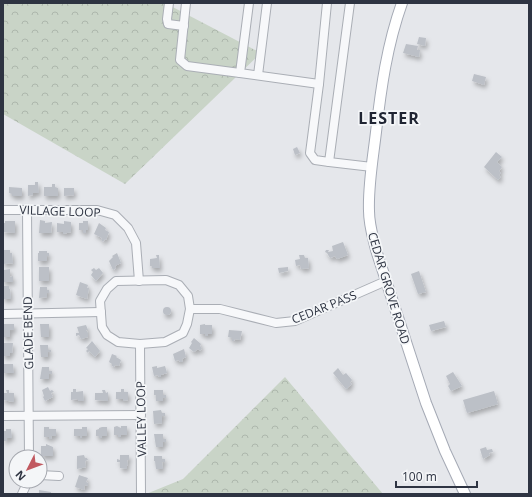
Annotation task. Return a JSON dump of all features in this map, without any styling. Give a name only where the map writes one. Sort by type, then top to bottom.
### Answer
[{"type":"main road","name":"CEDAR GROVE ROAD","points":[[402,3],[388,50],[381,85],[369,204],[371,230],[376,250],[426,403],[444,451],[465,494]]},
{"type":"street","points":[[169,3],[167,19],[168,24],[184,26]]},
{"type":"street","points":[[186,3],[180,60],[187,66],[319,84]]},
{"type":"street","points":[[240,73],[249,3]]},
{"type":"street","points":[[258,75],[267,3]]},
{"type":"street","points":[[327,3],[310,153],[315,160],[372,167]]},
{"type":"street","points":[[329,162],[350,3]]},
{"type":"street","name":"VILLAGE LOOP","points":[[3,210],[97,210],[115,215],[128,228],[136,243],[139,280]]},
{"type":"street","name":"GLADE BEND","points":[[26,210],[29,449]]},
{"type":"street","points":[[166,280],[179,285],[188,296],[190,309],[187,324],[183,333],[165,342],[140,344],[118,342],[108,335],[102,327],[100,301],[107,289],[116,281],[166,280]]},
{"type":"street","name":"CEDAR PASS","points":[[190,309],[220,309],[276,323],[295,321],[386,281]]},
{"type":"street","points":[[3,314],[101,312]]},
{"type":"street","name":"VALLEY LOOP","points":[[140,344],[142,494]]},
{"type":"street","points":[[3,416],[140,415]]},
{"type":"street","points":[[48,475],[59,476]]},
{"type":"green space","points":[[3,3],[165,3],[261,53],[125,184],[3,114]]},
{"type":"green space","points":[[285,377],[383,494],[146,494],[183,479]]},
{"type":"building","points":[[419,37],[426,38],[425,46],[417,44]]},
{"type":"building","points":[[406,44],[418,46],[417,50],[420,50],[419,57],[403,53]]},
{"type":"building","points":[[474,74],[486,77],[484,85],[472,81]]},
{"type":"building","points":[[297,147],[300,153],[295,155],[293,149]]},
{"type":"building","points":[[496,152],[502,157],[497,162],[502,167],[499,171],[501,173],[499,175],[501,177],[498,180],[484,167]]},
{"type":"building","points":[[35,182],[38,182],[39,193],[33,193],[33,195],[28,196],[28,185],[35,185]]},
{"type":"building","points":[[52,184],[55,184],[55,187],[58,188],[58,196],[44,196],[44,187],[52,187]]},
{"type":"building","points":[[9,187],[22,188],[22,196],[12,196],[12,194],[9,193]]},
{"type":"building","points":[[64,188],[74,188],[74,195],[64,196]]},
{"type":"building","points":[[40,220],[45,221],[45,223],[52,222],[51,233],[39,233]]},
{"type":"building","points":[[5,221],[15,221],[15,233],[3,232],[3,223],[5,223]]},
{"type":"building","points":[[64,221],[71,222],[71,232],[63,234],[63,232],[57,232],[57,223],[64,224]]},
{"type":"building","points":[[83,221],[88,221],[88,230],[86,230],[86,233],[83,233],[83,230],[79,230],[79,223],[83,223]]},
{"type":"building","points":[[99,223],[109,232],[106,240],[105,239],[103,242],[101,240],[102,238],[94,234]]},
{"type":"building","points":[[343,242],[348,255],[337,259],[335,256],[330,258],[325,252],[326,250],[329,250],[328,252],[333,251],[332,246]]},
{"type":"building","points":[[3,250],[10,250],[10,253],[12,253],[13,263],[3,264]]},
{"type":"building","points":[[39,251],[47,251],[47,253],[49,253],[49,256],[47,256],[47,261],[38,261]]},
{"type":"building","points":[[117,253],[121,263],[115,266],[116,268],[113,270],[109,261],[113,257],[112,256]]},
{"type":"building","points":[[156,255],[159,255],[160,268],[152,268],[152,266],[150,266],[150,259],[157,258]]},
{"type":"building","points":[[299,255],[304,255],[305,258],[308,258],[309,268],[301,269],[300,265],[296,266],[295,260],[300,259]]},
{"type":"building","points":[[39,267],[49,267],[49,281],[39,281]]},
{"type":"building","points":[[288,267],[288,271],[279,273],[278,268]]},
{"type":"building","points":[[94,268],[96,270],[99,268],[103,273],[96,281],[91,275],[93,272],[91,270]]},
{"type":"building","points":[[10,269],[10,277],[13,276],[13,282],[3,282],[3,270]]},
{"type":"building","points":[[419,271],[426,292],[418,294],[411,274]]},
{"type":"building","points":[[80,282],[88,285],[87,288],[89,288],[87,299],[76,295]]},
{"type":"building","points":[[3,286],[9,286],[11,299],[3,299]]},
{"type":"building","points":[[40,287],[47,287],[49,293],[47,293],[47,297],[39,298]]},
{"type":"building","points":[[165,307],[169,307],[171,311],[169,315],[165,315],[163,313],[163,309]]},
{"type":"building","points":[[444,321],[446,327],[431,331],[429,325]]},
{"type":"building","points":[[3,324],[14,324],[14,330],[10,330],[10,337],[3,337]]},
{"type":"building","points":[[40,324],[49,324],[49,337],[41,337]]},
{"type":"building","points":[[86,325],[88,337],[81,339],[79,335],[76,336],[76,333],[79,333],[77,327]]},
{"type":"building","points":[[200,325],[212,325],[212,334],[208,334],[208,336],[205,336],[205,334],[200,334]]},
{"type":"building","points":[[229,330],[242,331],[240,340],[235,339],[232,341],[232,338],[228,337]]},
{"type":"building","points":[[194,338],[201,344],[200,346],[202,348],[200,351],[198,349],[194,352],[189,348]]},
{"type":"building","points":[[92,341],[100,351],[95,357],[89,351],[88,353],[86,351],[88,349],[86,348]]},
{"type":"building","points":[[3,343],[13,343],[12,353],[10,353],[10,356],[3,356]]},
{"type":"building","points":[[40,345],[48,345],[48,350],[51,350],[51,352],[48,352],[48,357],[41,357]]},
{"type":"building","points":[[184,349],[186,357],[182,359],[183,362],[180,362],[179,360],[175,361],[173,354]]},
{"type":"building","points":[[112,354],[121,360],[119,366],[115,365],[114,367],[109,362]]},
{"type":"building","points":[[3,364],[13,364],[14,373],[3,373]]},
{"type":"building","points":[[157,366],[157,368],[165,366],[167,373],[161,375],[161,377],[158,375],[154,376],[152,367]]},
{"type":"building","points":[[42,367],[49,367],[49,371],[52,371],[52,374],[49,374],[49,379],[40,379]]},
{"type":"building","points":[[338,368],[343,375],[346,373],[352,380],[350,383],[352,384],[346,389],[333,373]]},
{"type":"building","points":[[453,372],[462,386],[451,391],[448,386],[450,384],[446,376]]},
{"type":"building","points":[[48,387],[50,391],[52,390],[54,392],[51,393],[53,397],[45,401],[42,390]]},
{"type":"building","points":[[73,389],[76,389],[76,392],[83,391],[84,401],[78,401],[78,399],[71,400],[71,392],[73,392]]},
{"type":"building","points":[[121,389],[124,389],[124,392],[128,392],[128,400],[123,401],[123,399],[116,399],[116,392],[121,392]]},
{"type":"building","points":[[6,390],[9,390],[9,393],[14,393],[14,402],[3,400],[3,393],[7,393]]},
{"type":"building","points":[[102,390],[105,390],[106,393],[108,392],[108,401],[95,400],[95,393],[103,393]]},
{"type":"building","points":[[154,390],[163,390],[163,395],[166,395],[166,398],[163,398],[163,401],[156,401]]},
{"type":"building","points":[[494,391],[498,404],[467,413],[463,400]]},
{"type":"building","points":[[161,410],[162,413],[165,413],[165,416],[162,416],[162,423],[154,424],[153,411]]},
{"type":"building","points":[[117,426],[121,428],[121,426],[127,426],[127,435],[121,435],[121,437],[118,437],[118,435],[114,435],[114,427]]},
{"type":"building","points":[[44,427],[56,429],[56,436],[51,436],[52,439],[49,439],[49,437],[44,437]]},
{"type":"building","points":[[82,427],[87,427],[87,436],[82,436],[82,438],[80,438],[80,436],[74,436],[74,429],[82,429]]},
{"type":"building","points":[[102,427],[107,427],[107,436],[102,436],[102,438],[99,438],[99,436],[96,436],[96,430]]},
{"type":"building","points":[[6,429],[11,429],[12,438],[7,438],[7,441],[4,441],[3,431],[6,431]]},
{"type":"building","points":[[154,434],[163,434],[163,439],[166,439],[166,442],[163,442],[163,447],[156,447]]},
{"type":"building","points":[[46,444],[53,447],[53,456],[48,456],[48,449],[41,449],[41,446],[46,446]]},
{"type":"building","points":[[486,447],[487,450],[492,449],[493,452],[489,453],[490,455],[483,459],[480,449]]},
{"type":"building","points":[[84,455],[88,460],[85,461],[86,467],[77,469],[77,456]]},
{"type":"building","points":[[120,455],[129,455],[129,460],[127,460],[127,469],[120,468],[120,462],[117,462],[117,459],[120,460]]},
{"type":"building","points":[[154,456],[162,456],[162,459],[165,459],[165,462],[162,462],[163,469],[156,469]]},
{"type":"building","points":[[79,475],[88,478],[86,482],[88,483],[88,486],[85,485],[84,490],[75,487]]},
{"type":"building","points":[[39,490],[51,492],[51,494],[39,494]]},
{"type":"district","name":"LESTER","points":[[389,118]]}]
